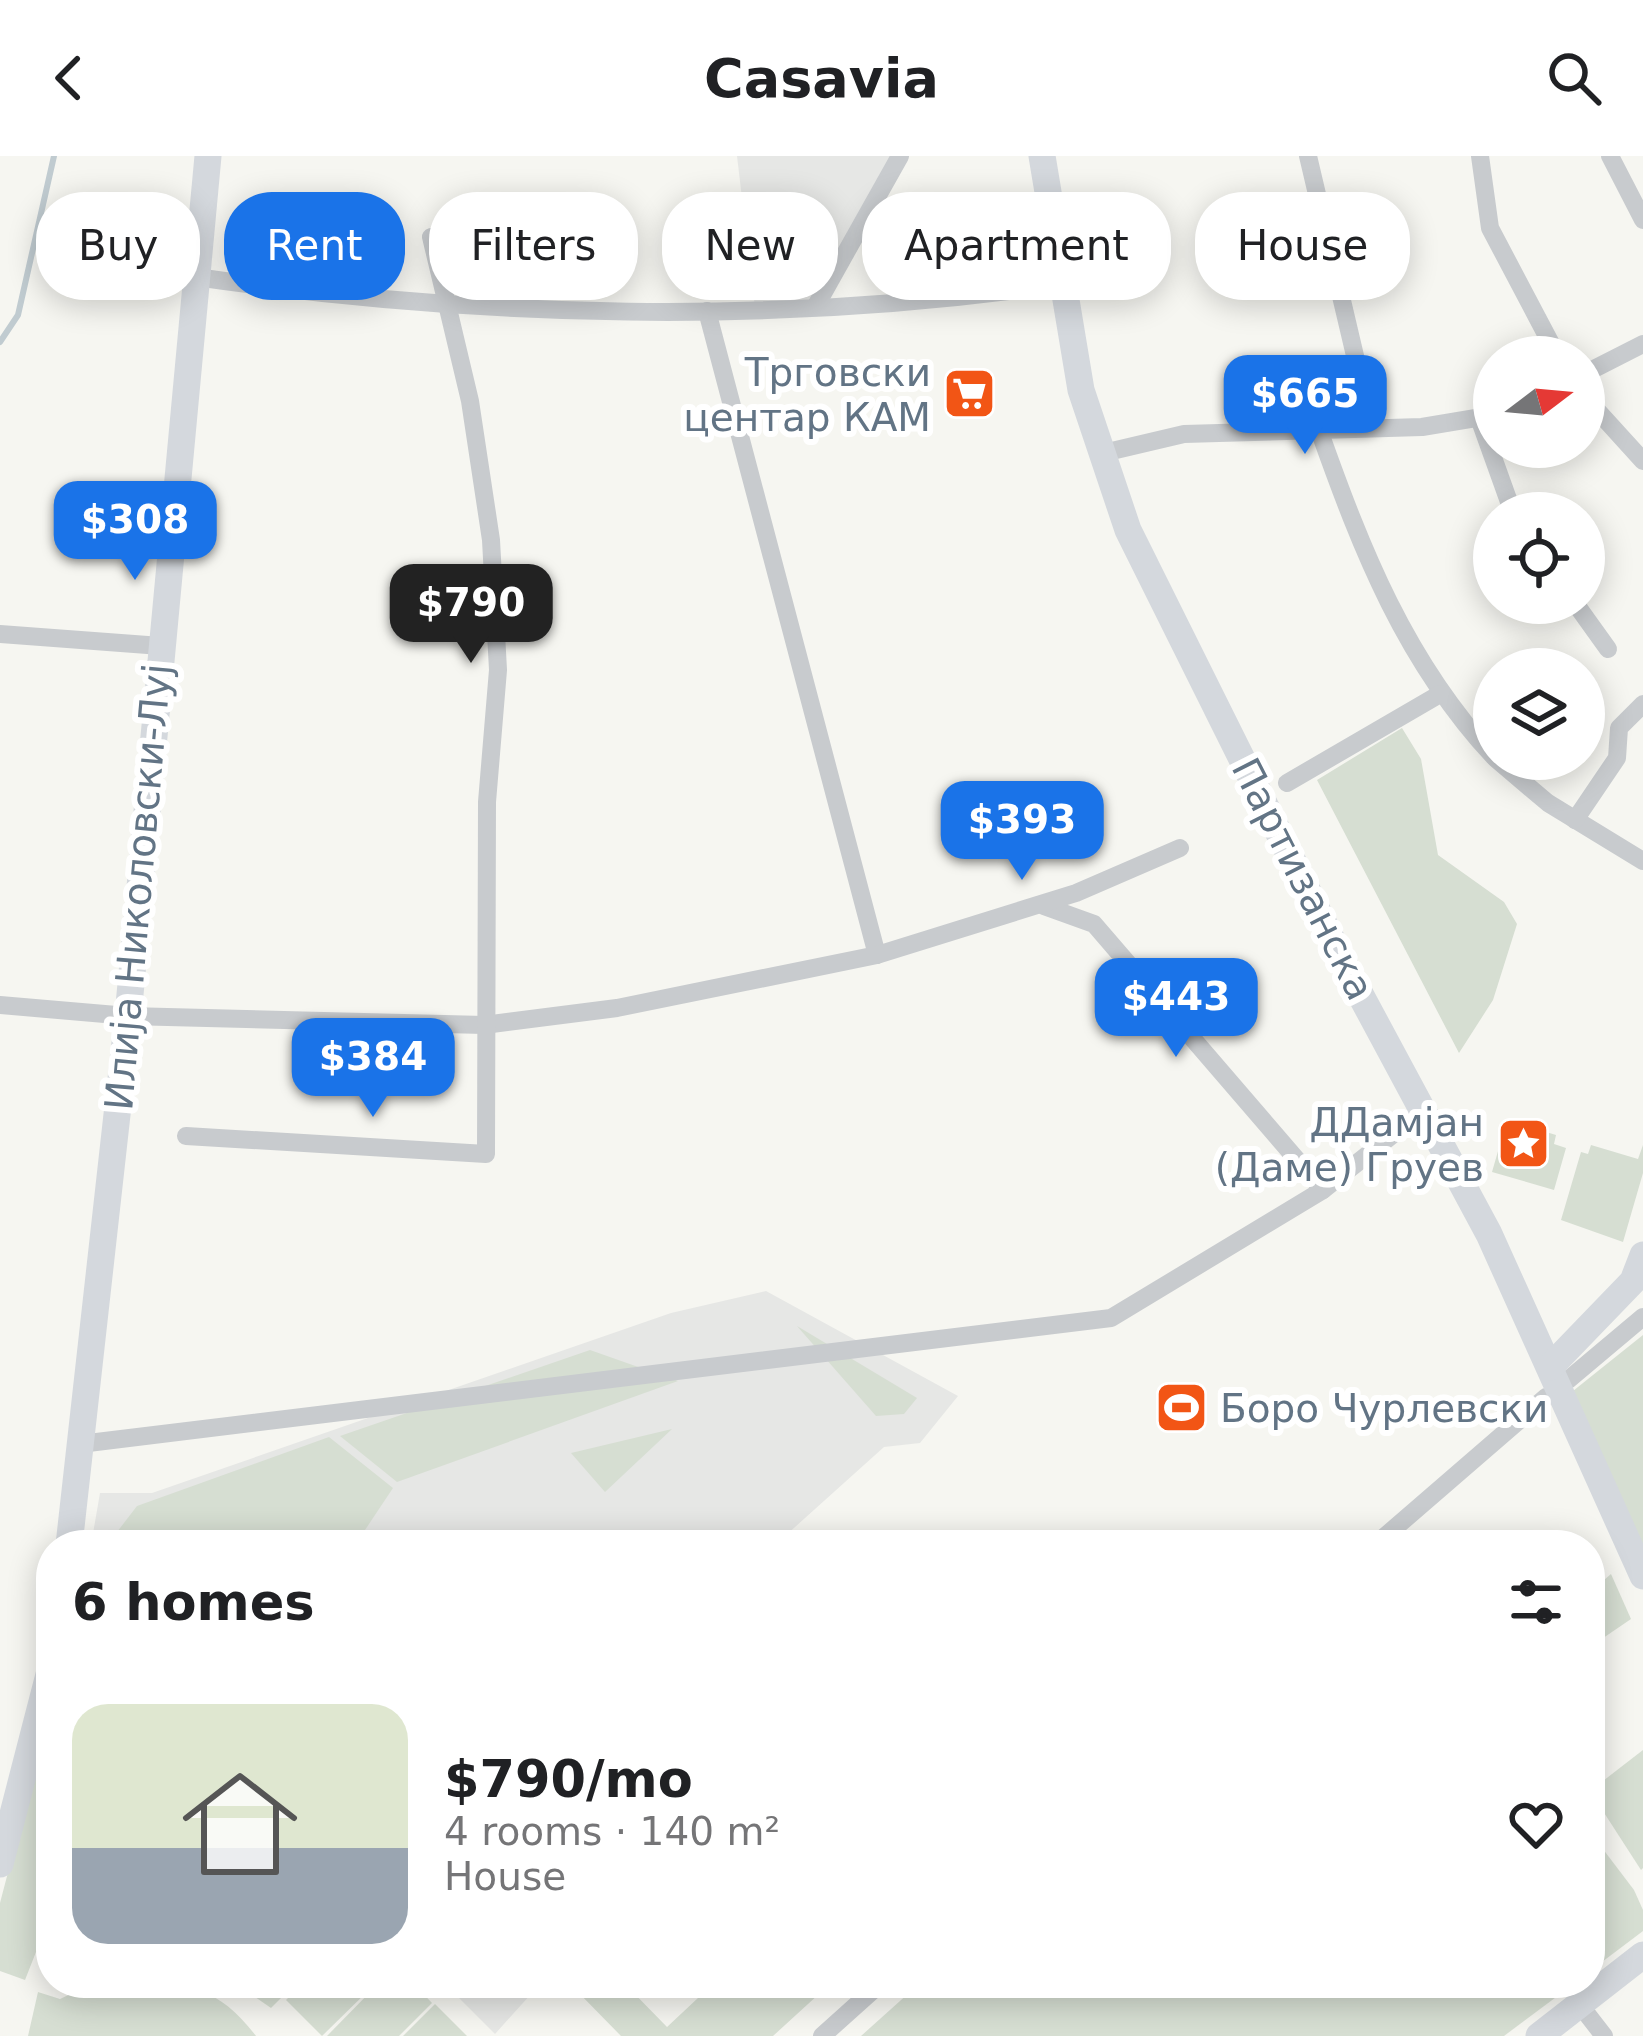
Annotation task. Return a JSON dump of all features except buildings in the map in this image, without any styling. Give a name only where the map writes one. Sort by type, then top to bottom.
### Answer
[{"type":"street","name":"Илија Николовски-Луј","points":[[200,237],[208,156]]},
{"type":"street","points":[[817,304],[900,156]]},
{"type":"street","name":"Партизанска","points":[[1042,156],[1047,192]]},
{"type":"street","points":[[1309,156],[1372,428]]},
{"type":"street","points":[[1480,156],[1490,228],[1547,336]]},
{"type":"street","points":[[1610,156],[1643,220]]},
{"type":"street","points":[[200,277],[450,305],[707,311],[956,300]]},
{"type":"street","name":"Илија Николовски-Луј","points":[[71,1530],[128,1016],[194,300]]},
{"type":"street","points":[[186,1136],[487,1154],[488,802],[498,670],[491,540],[449,300]]},
{"type":"street","name":"Партизанска","points":[[1065,300],[1099,454],[1169,618],[1559,1374],[1643,1576]]},
{"type":"street","points":[[707,311],[877,955]]},
{"type":"street","points":[[1605,363],[1643,344]]},
{"type":"street","points":[[1605,417],[1640,453]]},
{"type":"street","points":[[1099,454],[1184,434],[1372,428],[1473,419]]},
{"type":"street","points":[[1319,430],[1373,577],[1440,694],[1473,732]]},
{"type":"street","points":[[1590,624],[1608,649]]},
{"type":"street","points":[[0,634],[161,646]]},
{"type":"street","points":[[1286,783],[1440,694]]},
{"type":"street","points":[[1575,820],[1617,758],[1619,728],[1643,704]]},
{"type":"street","points":[[1523,780],[1575,820],[1643,861]]},
{"type":"street","points":[[0,1005],[128,1016],[484,1025],[617,1008],[877,955],[1040,905],[1180,848]]},
{"type":"street","points":[[1040,905],[1061,908],[1094,924],[1323,1190]]},
{"type":"street","points":[[80,1444],[1111,1318],[1323,1190],[1425,1109]]},
{"type":"street","points":[[1559,1374],[1634,1281],[1643,1255]]},
{"type":"street","points":[[1559,1374],[1643,1317]]},
{"type":"street","points":[[1392,1530],[1546,1397]]},
{"type":"street","points":[[0,1864],[36,1725]]},
{"type":"street","points":[[1605,1985],[1643,1955]]},
{"type":"street","points":[[821,2036],[864,1998]]},
{"type":"street","points":[[1539,2036],[1589,1998]]},
{"type":"street","points":[[1580,2005],[1604,2036]]},
{"type":"shaded area","points":[[737,156],[900,156],[880,192],[862,192],[862,224],[838,267],[838,192],[741,192]]},
{"type":"shaded area","points":[[754,300],[819,300],[817,304],[755,308]]},
{"type":"shaded area","points":[[1402,728],[1421,759],[1438,855],[1504,902],[1517,924],[1493,1000],[1459,1053],[1317,780]]},
{"type":"shaded area","points":[[1507,1120],[1556,1135],[1554,1144],[1566,1148],[1554,1190],[1492,1172]]},
{"type":"shaded area","points":[[1591,1145],[1638,1159],[1643,1145],[1643,1173],[1623,1242],[1561,1220],[1581,1152],[1588,1154]]},
{"type":"shaded area","points":[[766,1291],[958,1396],[920,1443],[884,1447],[792,1530],[94,1530],[100,1493],[152,1493],[671,1313]]},
{"type":"shaded area","points":[[797,1326],[917,1398],[904,1414],[876,1416]]},
{"type":"shaded area","points":[[1643,1335],[1643,1549],[1573,1391]]},
{"type":"shaded area","points":[[590,1350],[678,1381],[397,1482],[340,1436]]},
{"type":"shaded area","points":[[672,1429],[605,1492],[571,1453]]},
{"type":"shaded area","points":[[329,1437],[393,1488],[365,1530],[119,1530],[137,1506]]},
{"type":"shaded area","points":[[1611,1574],[1631,1619],[1605,1637],[1605,1579]]},
{"type":"shaded area","points":[[1643,1750],[1641,1870],[1605,1814],[1605,1779]]},
{"type":"shaded area","points":[[36,1765],[36,1952],[25,1980],[0,1971],[0,1903]]},
{"type":"shaded area","points":[[1605,1852],[1634,1890],[1643,1910],[1643,1931],[1605,1960]]},
{"type":"shaded area","points":[[37,1998],[215,1998],[256,2036],[28,2036]]},
{"type":"shaded area","points":[[257,1998],[281,1998],[271,2008]]},
{"type":"shaded area","points":[[288,1998],[361,1998],[322,2036]]},
{"type":"shaded area","points":[[364,1998],[427,1998],[432,2003],[399,2036],[327,2036]]},
{"type":"shaded area","points":[[459,1998],[527,1998],[495,2034]]},
{"type":"shaded area","points":[[584,1998],[639,1998],[667,2027],[698,1998],[815,1998],[773,2036],[621,2036]]},
{"type":"shaded area","points":[[903,1998],[1555,1998],[1504,2036],[861,2036]]},
{"type":"shaded area","points":[[435,2004],[467,2036],[403,2036]]},
{"type":"waterway","points":[[0,342],[18,315],[54,156]]},
{"type":"place","name":"Трговски центар КАМ","points":[[970,394]]},
{"type":"place","name":"ДДамјан (Даме) Груев","points":[[1523,1144]]},
{"type":"place","name":"Боро Чурлевски","points":[[1181,1408]]}]
